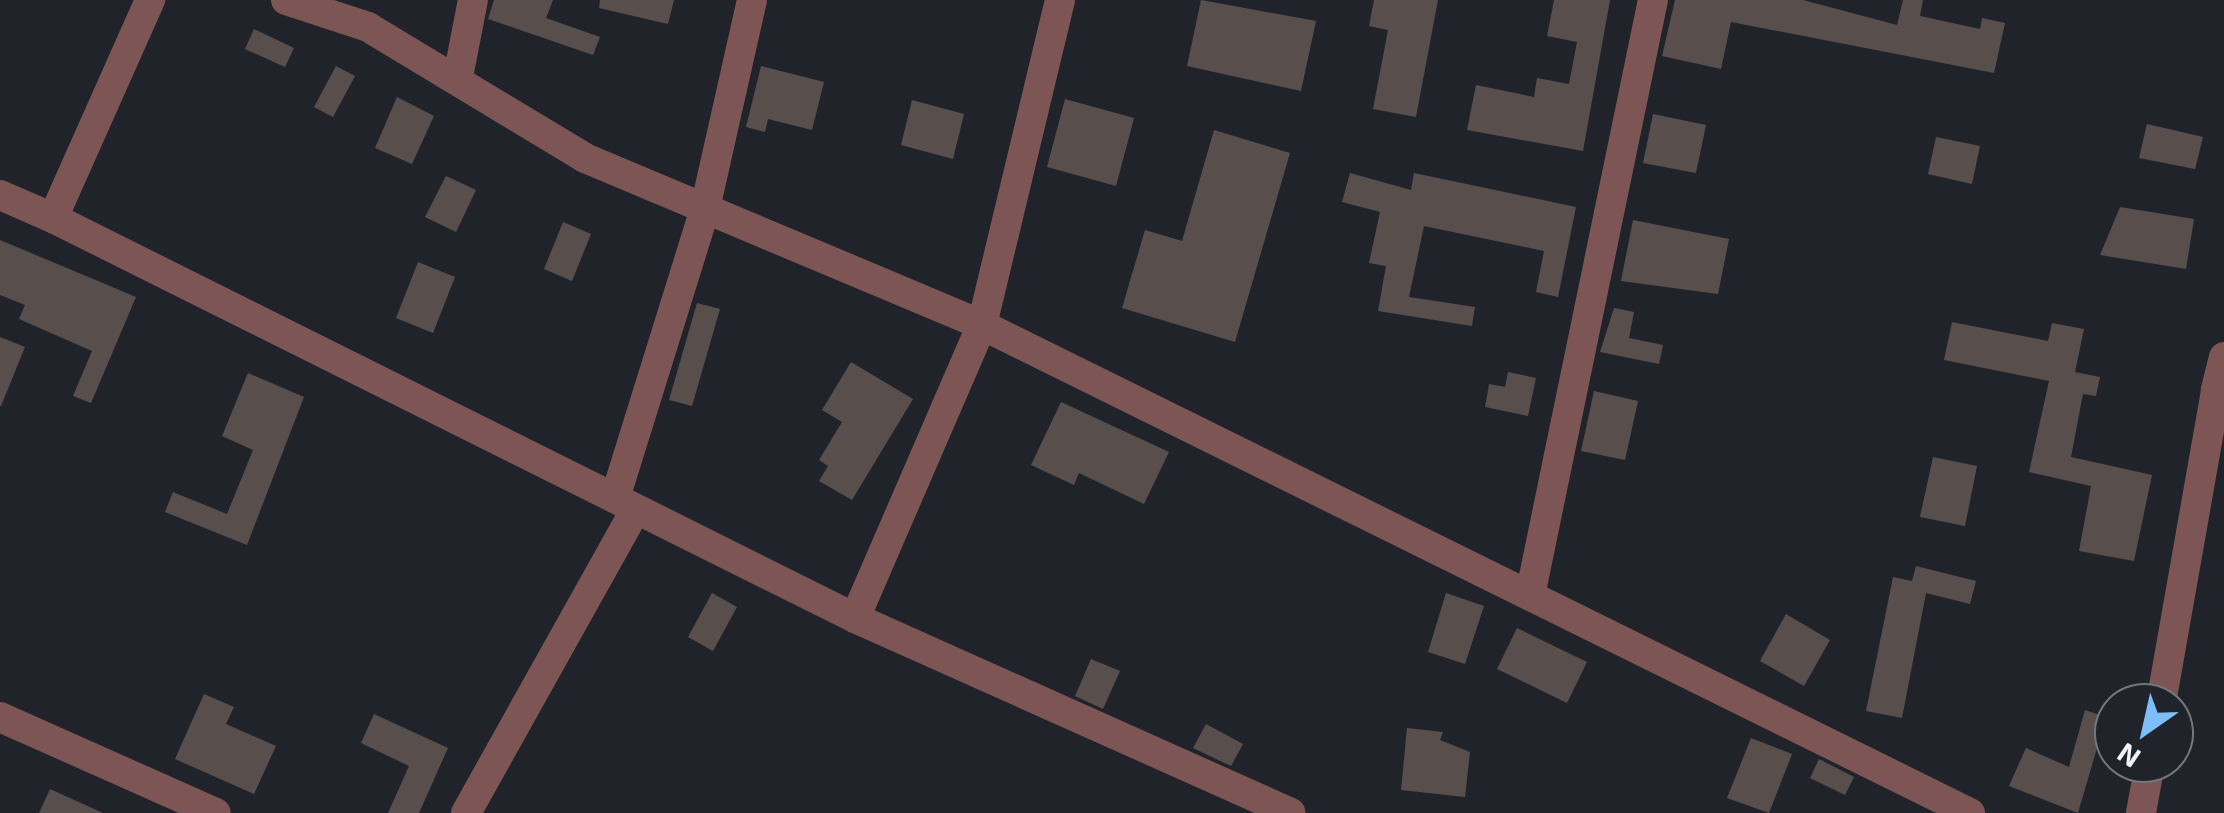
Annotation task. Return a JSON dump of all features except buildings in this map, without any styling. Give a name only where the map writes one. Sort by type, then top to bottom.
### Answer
[{"type":"street","points":[[53,218],[150,0]]},
{"type":"street","points":[[286,0],[368,28],[458,76],[585,158],[704,212],[982,325],[1531,591],[1970,813]]},
{"type":"street","points":[[458,76],[474,0]]},
{"type":"street","points":[[466,813],[626,503],[704,212],[752,0]]},
{"type":"street","points":[[856,618],[982,325],[1060,0]]},
{"type":"street","points":[[1531,591],[1653,0]]},
{"type":"street","points":[[0,195],[856,618],[1290,813]]},
{"type":"street","points":[[2164,683],[2224,357]]},
{"type":"street","points":[[0,717],[216,813]]},
{"type":"street","points":[[2141,813],[2146,783]]}]
